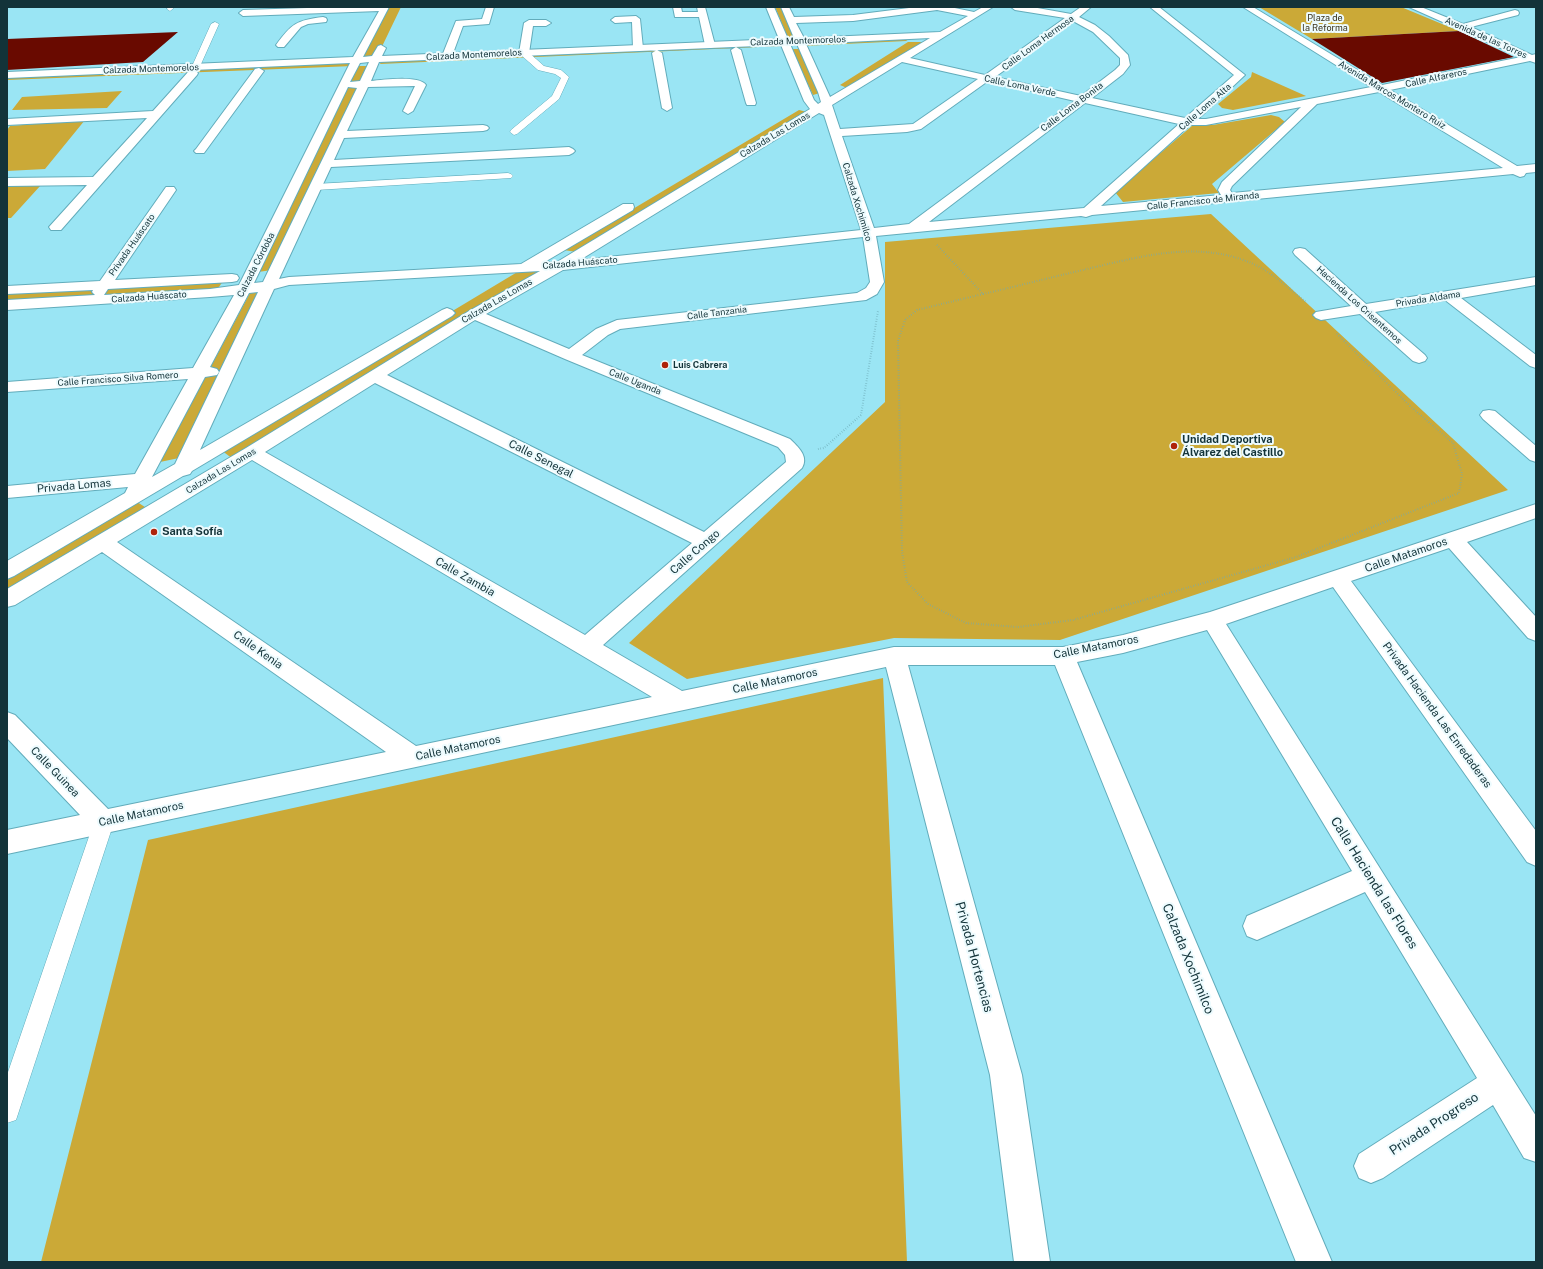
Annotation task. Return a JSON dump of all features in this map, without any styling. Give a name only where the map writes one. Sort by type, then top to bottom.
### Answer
[{"type":"street","points":[[677,7],[678,15],[702,10],[710,45]]},
{"type":"street","name":"Calzada Xochimilco","points":[[770,7],[785,45],[821,104],[835,133],[869,234],[877,282],[872,291]]},
{"type":"street","name":"Calzada Xochimilco","points":[[785,7],[792,20],[801,44],[821,104]]},
{"type":"street","points":[[792,20],[853,18],[937,7],[974,10]]},
{"type":"street","name":"Calle Loma Bonita","points":[[912,228],[1119,72],[1126,65],[1122,54],[1092,26],[1073,18],[1015,7]]},
{"type":"street","name":"Calle Loma Hermosa","points":[[835,133],[914,128],[1088,7]]},
{"type":"street","name":"Calle Loma Alta","points":[[1086,213],[1238,78],[1240,74],[1154,7]]},
{"type":"street","name":"Avenida Marcos Montero Ruiz","points":[[1248,7],[1530,179]]},
{"type":"street","name":"Avenida de las Torres","points":[[1413,7],[1534,59]]},
{"type":"street","points":[[447,56],[458,22],[486,22],[489,10]]},
{"type":"street","name":"Calzada Las Lomas","points":[[7,571],[182,469],[468,309],[560,266],[925,38],[974,10]]},
{"type":"street","name":"Calzada Las Lomas","points":[[688,172],[821,104],[900,59],[925,38],[974,10]]},
{"type":"street","points":[[243,12],[384,11]]},
{"type":"street","points":[[357,18],[384,11]]},
{"type":"street","name":"Calzada Córdoba","points":[[131,498],[247,283],[355,63],[384,11]]},
{"type":"street","points":[[1462,27],[1515,13]]},
{"type":"street","points":[[615,17],[636,19],[638,48]]},
{"type":"street","points":[[528,56],[528,32],[530,23],[547,19]]},
{"type":"street","points":[[281,44],[298,24],[310,21],[334,20]]},
{"type":"street","name":"Calzada Córdoba","points":[[182,469],[388,34]]},
{"type":"street","name":"Calzada Montemorelos","points":[[7,76],[120,74],[468,58],[736,50],[785,45],[925,38]]},
{"type":"street","name":"Calzada Montemorelos","points":[[600,53],[638,48],[710,45],[785,45]]},
{"type":"street","points":[[736,50],[751,103]]},
{"type":"street","points":[[657,53],[668,108]]},
{"type":"street","name":"Calzada Montemorelos","points":[[374,62],[447,56],[468,58]]},
{"type":"street","name":"Calle Loma Verde","points":[[900,59],[1187,122]]},
{"type":"street","name":"Calle Alfareros","points":[[1187,122],[1206,122],[1534,59]]},
{"type":"street","name":"Calzada Montemorelos","points":[[195,70],[260,70],[355,63]]},
{"type":"street","points":[[56,227],[195,70]]},
{"type":"street","points":[[200,151],[260,70]]},
{"type":"street","name":"Calzada Montemorelos","points":[[7,81],[53,76]]},
{"type":"street","points":[[344,85],[412,82],[420,84],[421,85],[408,111]]},
{"type":"street","points":[[1229,198],[1224,190],[1226,185],[1313,102]]},
{"type":"street","points":[[7,122],[157,114]]},
{"type":"street","points":[[314,148],[337,141],[483,128]]},
{"type":"street","points":[[326,164],[569,151]]},
{"type":"street","name":"Calle Francisco de Miranda","points":[[869,234],[912,228],[1086,213],[1536,168]]},
{"type":"street","points":[[7,182],[98,181]]},
{"type":"street","name":"Privada Huáscato","points":[[93,301],[170,190]]},
{"type":"street","name":"Calzada Las Lomas","points":[[496,284],[640,200]]},
{"type":"street","name":"Calzada Huáscato","points":[[7,305],[210,293],[247,283],[560,266],[869,234]]},
{"type":"street","name":"Hacienda Los Crisantemos","points":[[1300,252],[1419,358]]},
{"type":"street","name":"Calzada Huáscato","points":[[7,290],[215,277],[247,283]]},
{"type":"street","name":"Privada Aldama","points":[[1320,315],[1536,281]]},
{"type":"street","name":"Calle Tanzania","points":[[570,356],[602,332],[618,325],[861,296],[872,291]]},
{"type":"street","points":[[1448,296],[1536,363]]},
{"type":"street","name":"Calzada Las Lomas","points":[[7,599],[252,452],[375,376],[468,309]]},
{"type":"street","name":"Calle Uganda","points":[[468,309],[570,356],[784,443],[794,453]]},
{"type":"street","name":"Calle Francisco Silva Romero","points":[[7,387],[228,370]]},
{"type":"street","name":"Calle Senegal","points":[[375,376],[707,542]]},
{"type":"street","points":[[1489,415],[1536,456]]},
{"type":"street","name":"Calle Zambia","points":[[252,452],[679,701]]},
{"type":"street","name":"Calle Congo","points":[[586,647],[796,464],[794,453]]},
{"type":"street","points":[[182,469],[200,483]]},
{"type":"street","name":"Privada Lomas","points":[[7,492],[141,480]]},
{"type":"street","points":[[131,498],[152,512]]},
{"type":"street","name":"Calle Matamoros","points":[[7,842],[894,656],[1063,656],[1143,639],[1212,620],[1536,511]]},
{"type":"street","points":[[1453,539],[1536,632]]},
{"type":"street","name":"Calle Kenia","points":[[102,542],[413,757]]},
{"type":"street","name":"Privada Hacienda Las Enredaderas","points":[[1338,578],[1536,853]]},
{"type":"street","name":"Calle Hacienda las Flores","points":[[1212,620],[1536,1146]]},
{"type":"street","name":"Privada Hortencias","points":[[894,656],[1006,1075],[1032,1262]]},
{"type":"street","name":"Calzada Xochimilco","points":[[1063,656],[1314,1262]]},
{"type":"street","name":"Calle Guinea","points":[[7,722],[104,822]]},
{"type":"street","points":[[1257,926],[1370,876]]},
{"type":"street","name":"Privada Progreso","points":[[1371,1166],[1498,1083]]},
{"type":"lane","points":[[195,70],[215,24]]},
{"type":"lane","points":[[514,132],[556,97],[564,77],[558,72],[541,68],[528,56]]},
{"type":"lane","points":[[316,186],[508,176]]},
{"type":"lane","points":[[7,1111],[104,822]]},
{"type":"path","points":[[912,228],[926,235],[932,240],[983,294]]},
{"type":"path","points":[[1191,250],[1222,253],[1240,258],[1266,270],[1320,315],[1348,346],[1404,401],[1453,444],[1462,474],[1459,494],[1296,556],[1073,620],[1018,627],[966,622],[928,604],[907,582],[902,552],[898,341],[904,320],[917,310],[983,294],[1131,259],[1191,250]]},
{"type":"path","points":[[794,453],[824,448],[861,415],[879,305],[872,291]]},
{"type":"green space","points":[[387,7],[401,7],[376,59],[357,60]]},
{"type":"green space","points":[[775,7],[785,7],[799,38],[788,38]]},
{"type":"green space","name":"Plaza de la Reforma","points":[[1259,7],[1401,7],[1459,31],[1312,39]]},
{"type":"green space","points":[[912,37],[906,41],[802,46],[804,41]]},
{"type":"green space","points":[[908,42],[925,42],[847,88],[840,85]]},
{"type":"green space","points":[[779,43],[781,46],[380,64],[382,60]]},
{"type":"green space","points":[[791,49],[799,49],[823,92],[813,95]]},
{"type":"green space","points":[[357,60],[354,66],[373,66],[272,270],[258,272],[353,66],[7,80],[7,75]]},
{"type":"green space","points":[[1252,72],[1306,96],[1233,110],[1222,108],[1218,104],[1251,77]]},
{"type":"green space","points":[[122,91],[107,108],[12,110],[22,97]]},
{"type":"green space","points":[[799,110],[807,112],[576,252],[564,250]]},
{"type":"green space","points":[[1271,115],[1279,117],[1285,122],[1212,184],[1219,193],[1123,202],[1115,192],[1193,125],[1213,125]]},
{"type":"green space","points":[[85,120],[45,169],[7,171],[7,130],[10,126]]},
{"type":"green space","points":[[7,185],[41,185],[11,218],[7,218]]},
{"type":"green space","name":"Unidad Deportiva Álvarez del Castillo","points":[[1211,214],[1508,490],[1060,640],[894,638],[687,679],[629,643],[885,402],[885,242]]},
{"type":"green space","points":[[552,266],[233,459],[221,450],[524,268]]},
{"type":"green space","points":[[223,281],[217,290],[7,301],[7,292]]},
{"type":"green space","points":[[268,289],[179,458],[160,462],[251,291]]},
{"type":"green space","points":[[131,498],[148,509],[7,594],[7,573]]},
{"type":"green space","points":[[883,678],[907,1262],[41,1262],[148,840]]},
{"type":"building","points":[[1459,31],[1514,57],[1382,83],[1312,39]]},
{"type":"building","points":[[178,32],[143,62],[7,70],[7,39]]},
{"type":"place","name":"Luis Cabrera","points":[[665,365]]},
{"type":"place","name":"Unidad Deportiva Álvarez del Castillo","points":[[1174,446]]},
{"type":"place","name":"Santa Sofía","points":[[154,532]]}]
